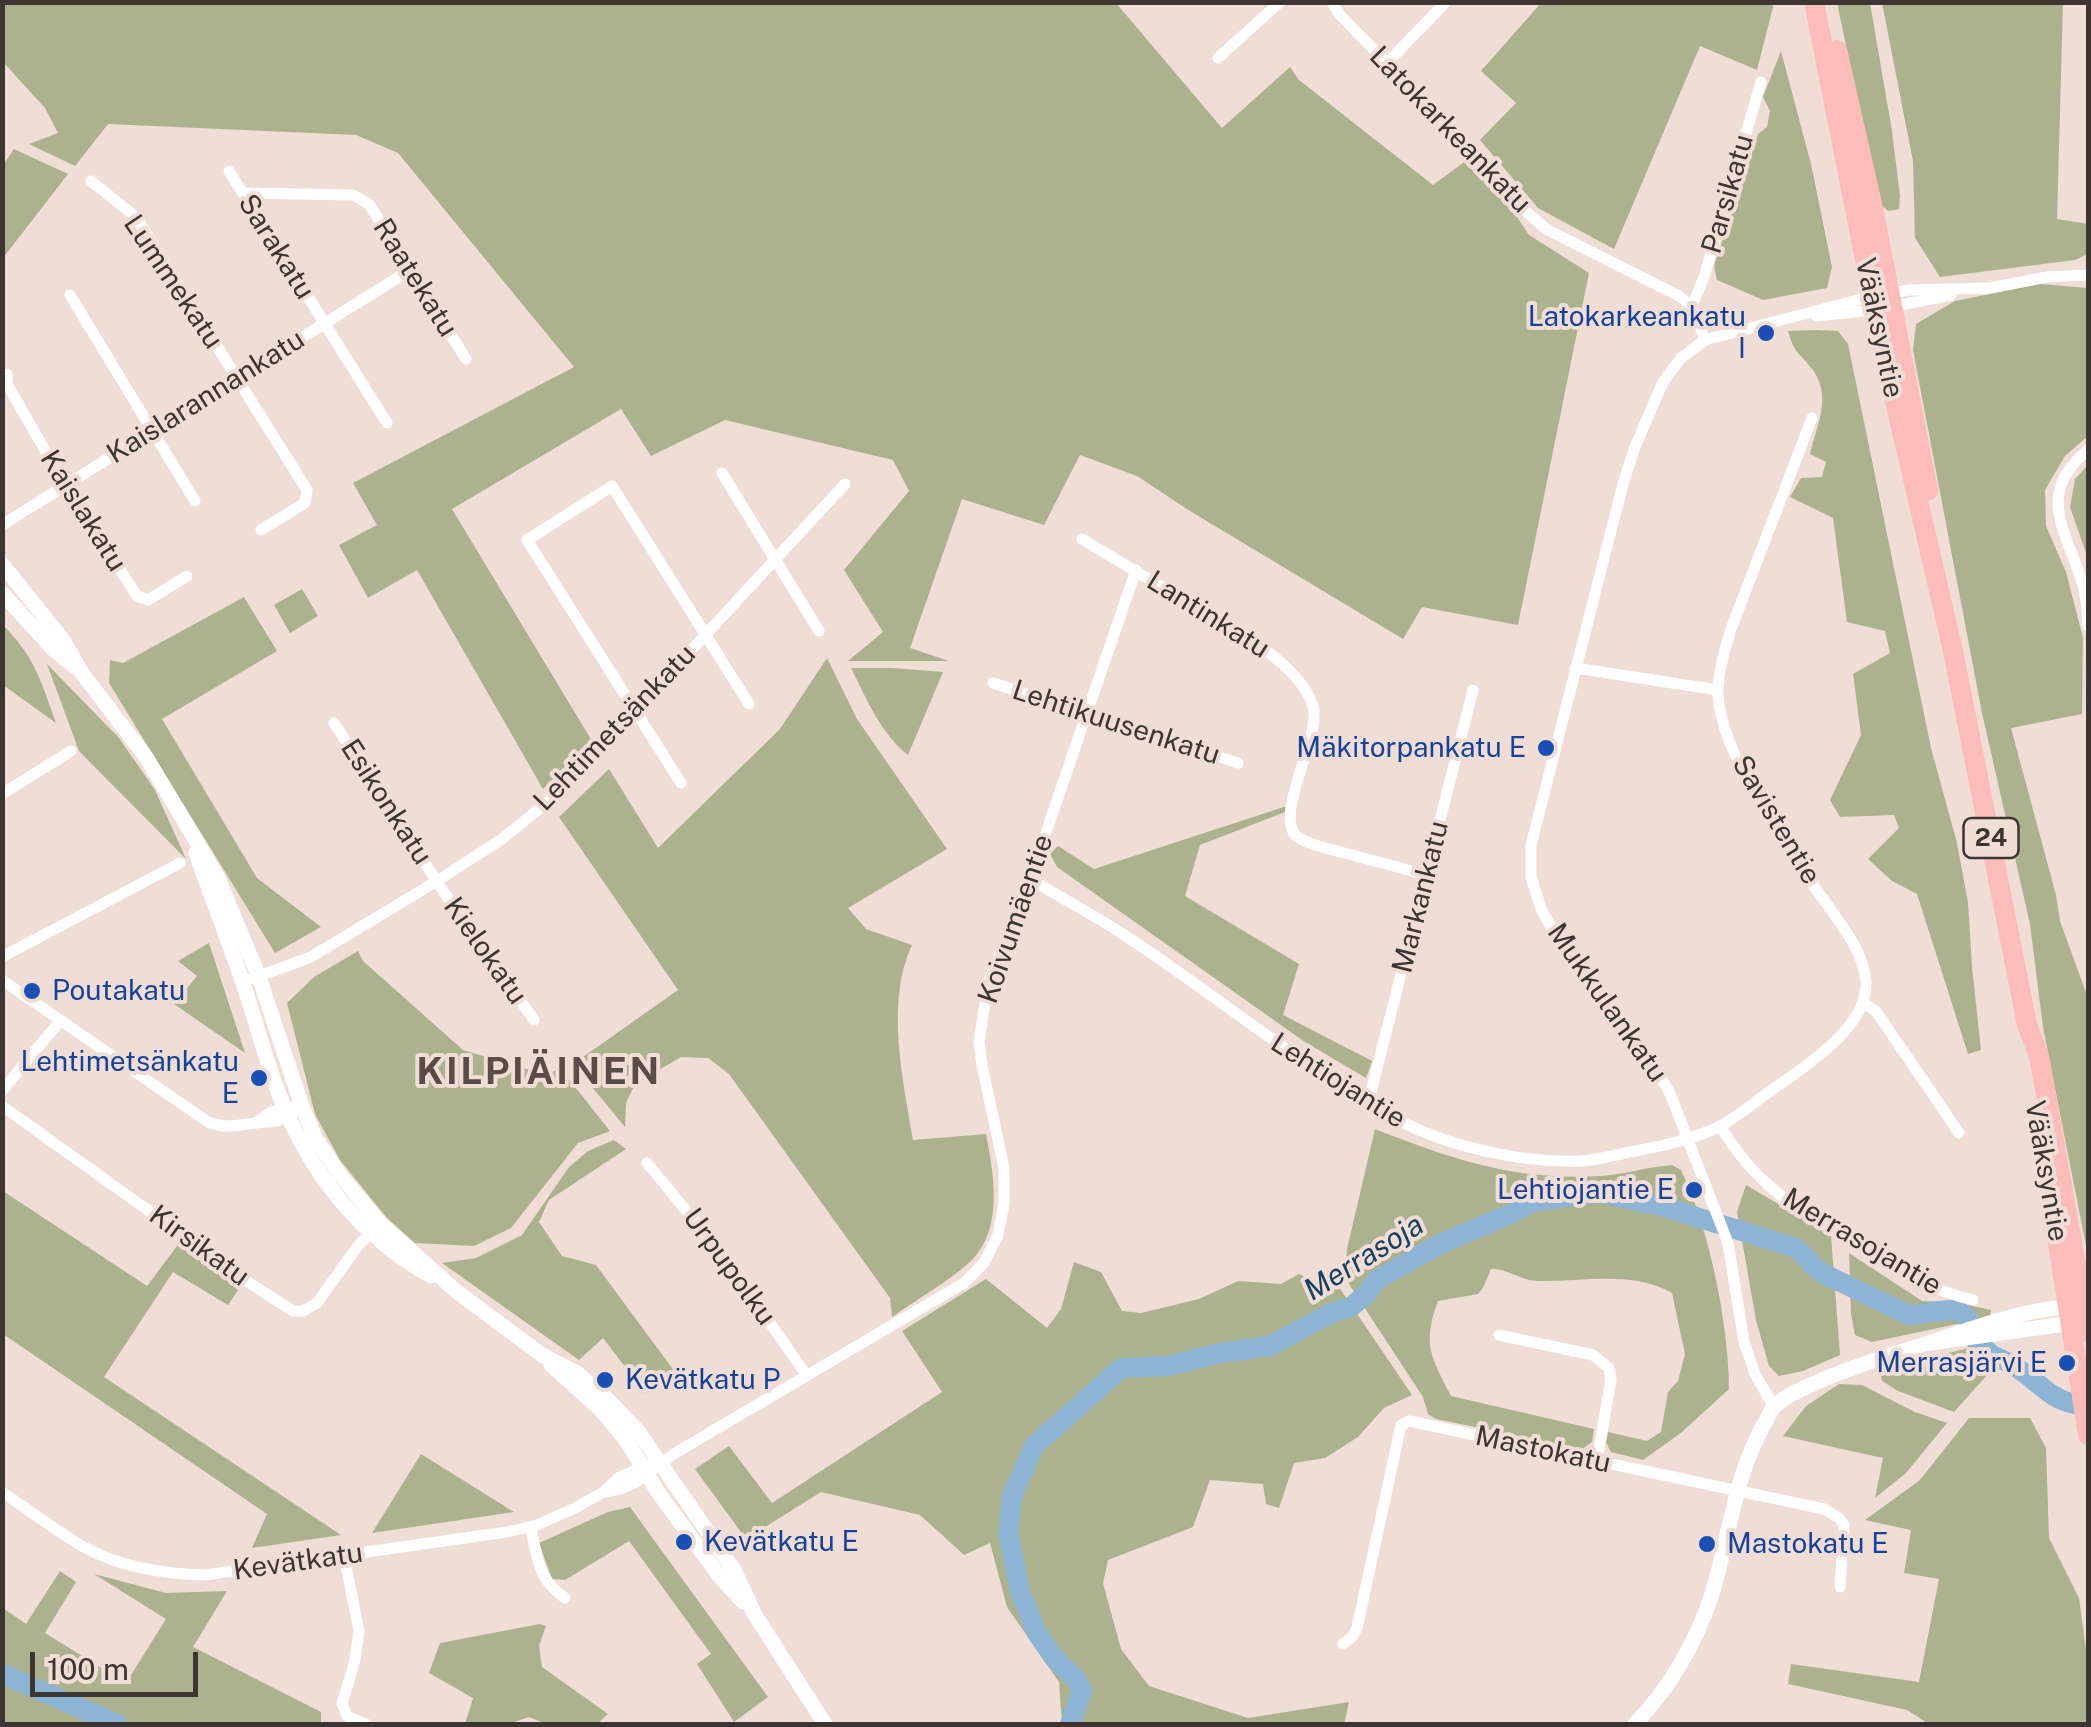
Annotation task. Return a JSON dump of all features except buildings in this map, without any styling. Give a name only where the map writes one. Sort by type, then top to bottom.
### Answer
[{"type":"highway","name":"Vääksyntie","points":[[1814,2],[1883,301]]},
{"type":"highway","name":"Vääksyntie","points":[[1825,2],[1849,99],[1898,418],[1954,652],[2027,1025],[2039,1056],[2081,1321],[2088,1435]]},
{"type":"street","points":[[1218,58],[1280,2]]},
{"type":"street","name":"Latokarkeankatu","points":[[1332,2],[1521,207],[1546,229],[1692,306]]},
{"type":"street","points":[[1388,63],[1446,2]]},
{"type":"street","name":"Parsikatu","points":[[1692,306],[1761,82]]},
{"type":"street","name":"Sarakatu","points":[[229,171],[388,423]]},
{"type":"street","name":"Lummekatu","points":[[91,181],[136,218],[307,490],[304,503],[262,530]]},
{"type":"street","name":"Raatekatu","points":[[242,193],[353,195],[368,204],[466,359]]},
{"type":"street","name":"Kaislarannankatu","points":[[2,525],[410,270]]},
{"type":"street","name":"Mukkulankatu","points":[[1774,1407],[1754,1374],[1744,1342],[1728,1243],[1669,1091],[1639,1045],[1560,943],[1541,908],[1532,877],[1530,845],[1610,524],[1635,447],[1663,382],[1682,358],[1706,340],[1883,301],[2047,277],[2088,275]]},
{"type":"street","points":[[70,296],[195,501]]},
{"type":"street","points":[[1692,306],[1706,340]]},
{"type":"street","name":"Kaislakatu","points":[[6,374],[6,384],[65,485],[137,596],[148,600],[187,576]]},
{"type":"street","name":"Savistentie","points":[[1812,418],[1731,629],[1718,690],[1719,708],[1758,798],[1790,852],[1850,936],[1862,962],[1864,1003]]},
{"type":"street","points":[[2088,450],[2064,476],[2056,499],[2084,590],[2088,626]]},
{"type":"street","points":[[722,472],[819,631]]},
{"type":"street","name":"Lehtimetsänkatu","points":[[251,979],[311,957],[437,881],[502,839],[560,792],[845,484]]},
{"type":"street","points":[[680,783],[527,540],[612,486],[749,704]]},
{"type":"street","name":"Lantinkatu","points":[[1082,539],[1256,644],[1281,662],[1301,685],[1314,711],[1310,744],[1296,784],[1291,829],[1297,838],[1426,874]]},
{"type":"street","points":[[2,564],[63,640],[82,673],[146,757],[185,823],[251,979],[294,1108],[326,1184],[409,1264],[456,1291],[542,1354],[577,1373],[638,1431],[734,1570],[755,1615],[826,1724]]},
{"type":"street","name":"Koivumäentie","points":[[806,1376],[964,1283],[984,1263],[998,1235],[1004,1204],[1004,1168],[979,1042],[988,983],[1030,879],[1136,570]]},
{"type":"street","points":[[2,593],[54,650],[82,673]]},
{"type":"street","points":[[1575,668],[1718,690]]},
{"type":"street","name":"Lehtikuusenkatu","points":[[993,683],[1238,762]]},
{"type":"street","name":"Markankatu","points":[[1368,1104],[1473,690]]},
{"type":"street","name":"Esikonkatu","points":[[334,724],[437,881]]},
{"type":"street","points":[[2,794],[72,751]]},
{"type":"street","points":[[2,958],[180,864]]},
{"type":"street","name":"Lehtiojantie","points":[[1030,879],[1114,929],[1368,1104],[1406,1124],[1463,1146],[1522,1157],[1582,1161],[1687,1138]]},
{"type":"street","name":"Kielokatu","points":[[437,881],[534,1020]]},
{"type":"street","points":[[2,980],[208,1122],[230,1127],[256,1123],[270,1112],[294,1108]]},
{"type":"street","points":[[1687,1138],[1720,1126],[1805,1066],[1846,1030],[1864,1003],[1876,1012],[1959,1132]]},
{"type":"street","points":[[2,1091],[60,1021]]},
{"type":"street","name":"Kirsikatu","points":[[2,1106],[293,1311],[316,1304],[375,1228]]},
{"type":"street","name":"Merrasojantie","points":[[1720,1126],[1766,1184],[1815,1219],[1916,1281],[1944,1294],[1973,1300]]},
{"type":"street","name":"Urpupolku","points":[[647,1163],[760,1308],[806,1376]]},
{"type":"street","points":[[1635,1724],[1674,1676],[1696,1635],[1711,1597],[1754,1443],[1774,1407],[1842,1370],[2025,1315],[2081,1321]]},
{"type":"street","points":[[1499,1335],[1593,1355],[1609,1368],[1611,1379],[1597,1461]]},
{"type":"street","points":[[542,1354],[564,1380],[600,1409],[626,1440],[721,1578],[755,1615]]},
{"type":"street","name":"Kevätkatu","points":[[2,1492],[80,1545],[148,1569],[206,1575],[344,1556],[530,1526],[573,1509],[604,1492],[618,1478],[662,1462],[806,1376]]},
{"type":"street","name":"Mastokatu","points":[[1344,1644],[1357,1628],[1401,1425],[1405,1422],[1420,1422],[1824,1509],[1844,1525],[1840,1587]]},
{"type":"street","points":[[530,1526],[540,1572],[549,1587],[565,1598]]},
{"type":"street","points":[[344,1556],[359,1631],[356,1660],[342,1704],[347,1716],[366,1724]]},
{"type":"green space","points":[[3,3],[1116,3],[1222,128],[1290,67],[1299,80],[1433,185],[1467,160],[1529,235],[1589,273],[1518,625],[1422,607],[1403,639],[1137,476],[1080,455],[1044,525],[962,499],[910,648],[949,661],[848,661],[883,632],[844,570],[909,491],[893,460],[725,420],[651,456],[621,409],[452,509],[592,741],[543,789],[417,570],[368,598],[339,545],[377,525],[353,483],[574,367],[398,153],[356,135],[108,124],[75,166],[29,144],[58,133],[45,108],[3,62]]},
{"type":"green space","points":[[1541,3],[1774,3],[1757,70],[1700,46],[1614,249],[1538,208],[1480,140],[1516,103],[1481,71]]},
{"type":"green space","points":[[1837,3],[1870,3],[1892,131],[1899,209],[1888,211],[1878,196]]},
{"type":"green space","points":[[1882,3],[2063,3],[2057,219],[2088,224],[2088,254],[2075,260],[1940,277],[1915,238],[1913,161]]},
{"type":"green space","points":[[1781,51],[1811,164],[1832,267],[1827,288],[1763,300],[1717,280],[1714,266],[1758,134],[1767,127],[1770,111],[1763,97]]},
{"type":"green space","points":[[14,149],[68,174],[3,258],[3,165]]},
{"type":"green space","points":[[2040,284],[2088,288],[2088,436],[2065,456],[2045,490],[2046,526],[2066,572],[2083,638],[2082,714],[2011,728],[2060,921],[2088,998],[2088,1256],[2043,1027],[2030,924],[1982,713],[1913,350],[1916,324],[1955,301]]},
{"type":"green space","points":[[1788,331],[1838,331],[1848,344],[1931,748],[1957,843],[1968,902],[1981,1050],[1968,1054],[1917,894],[1892,881],[1868,859],[1899,828],[1894,815],[1840,817],[1830,800],[1861,735],[1853,674],[1890,653],[1885,631],[1847,622],[1833,518],[1790,497],[1801,478],[1822,477],[1826,462],[1810,454],[1821,411],[1819,380],[1795,349]]},
{"type":"green space","points":[[2088,465],[2088,559],[2070,507],[2075,479]]},
{"type":"green space","points":[[302,589],[318,616],[290,633],[274,605]]},
{"type":"green space","points":[[244,597],[277,651],[162,719],[257,878],[321,927],[275,953],[109,683],[110,660],[123,663]]},
{"type":"green space","points":[[2,624],[30,659],[56,723],[3,685]]},
{"type":"green space","points":[[827,658],[857,719],[947,849],[848,908],[866,929],[912,945],[899,991],[898,1016],[901,1067],[913,1140],[986,1134],[992,1167],[992,1218],[981,1249],[952,1276],[892,1317],[890,1298],[729,1074],[708,1058],[681,1057],[635,1084],[626,1103],[625,1127],[573,1064],[678,990],[559,817],[609,769],[658,848],[780,729]]},
{"type":"green space","points":[[47,664],[119,738],[155,790],[186,859],[79,751]]},
{"type":"green space","points":[[851,668],[943,672],[908,755],[882,726]]},
{"type":"green space","points":[[1287,806],[1285,812],[1200,845],[1185,896],[1299,964],[1283,1015],[1372,1061],[1366,1078],[1305,1042],[1057,867],[1050,854],[1058,846],[1094,869]]},
{"type":"green space","points":[[209,943],[245,1053],[174,1004],[197,976],[178,961]]},
{"type":"green space","points":[[358,951],[363,961],[463,1050],[546,1075],[560,1068],[610,1131],[578,1143],[511,1228],[474,1246],[415,1243],[387,1218],[340,1160],[315,1114],[287,1003],[314,977]]},
{"type":"green space","points":[[1375,1129],[1459,1159],[1513,1172],[1571,1177],[1672,1165],[1681,1170],[1716,1277],[1729,1389],[1682,1432],[1643,1460],[1611,1452],[1606,1443],[1608,1432],[1647,1441],[1661,1432],[1668,1392],[1678,1381],[1685,1354],[1672,1293],[1623,1279],[1537,1281],[1491,1269],[1478,1294],[1438,1301],[1433,1316],[1431,1350],[1451,1396],[1594,1429],[1592,1442],[1582,1449],[1436,1419],[1428,1414],[1423,1397],[1345,1278],[1347,1249]]},
{"type":"green space","points":[[614,1140],[626,1149],[549,1200],[539,1222],[562,1256],[596,1265],[675,1372],[645,1393],[603,1338],[579,1360],[442,1263],[476,1258],[522,1235],[569,1167],[588,1151]]},
{"type":"green space","points":[[1746,1185],[1831,1235],[1840,1355],[1803,1371],[1779,1376],[1769,1366],[1756,1320],[1737,1212]]},
{"type":"green space","points":[[3,1191],[147,1286],[180,1242],[241,1286],[228,1305],[173,1272],[104,1377],[341,1535],[252,1548],[267,1514],[3,1334]]},
{"type":"green space","points":[[1849,1253],[1922,1301],[1954,1302],[1991,1310],[1990,1317],[1872,1342],[1855,1335]]},
{"type":"green space","points":[[1074,1262],[1101,1272],[1122,1311],[1141,1313],[1199,1299],[1238,1281],[1281,1284],[1299,1274],[1311,1280],[1332,1277],[1412,1395],[1384,1408],[1358,1437],[1325,1458],[1294,1463],[1279,1508],[1266,1504],[1263,1484],[1210,1480],[1193,1527],[1108,1560],[1103,1583],[1121,1649],[1149,1686],[1248,1718],[1349,1702],[1344,1724],[1062,1724],[1059,1682],[1007,1607],[990,1543],[964,1555],[920,1515],[821,1492],[746,1539],[695,1469],[729,1446],[772,1503],[942,1392],[902,1331],[986,1279],[1047,1328],[1061,1309]]},
{"type":"green space","points":[[1982,1344],[2006,1354],[1954,1412],[1882,1381],[1880,1372]]},
{"type":"green space","points":[[1839,1384],[1862,1385],[1915,1412],[1947,1423],[1906,1473],[1875,1498],[1883,1458],[1783,1436],[1806,1406]]},
{"type":"green space","points":[[1969,1418],[2030,1418],[2046,1448],[2049,1538],[2079,1598],[2088,1665],[2088,1724],[1929,1724],[1907,1710],[1788,1684],[1791,1664],[1919,1682],[1939,1579],[1904,1573],[1911,1530],[1865,1520],[1920,1480]]},
{"type":"green space","points":[[421,1454],[514,1512],[372,1533]]},
{"type":"green space","points":[[630,1507],[768,1697],[734,1722],[697,1664],[711,1654],[629,1541],[565,1580],[552,1579],[539,1543],[608,1512]]},
{"type":"green space","points":[[60,1571],[76,1582],[45,1633],[126,1683],[166,1619],[94,1574],[166,1593],[227,1591],[193,1647],[321,1712],[321,1724],[132,1724],[3,1667],[3,1608],[26,1624]]},
{"type":"green space","points":[[546,1626],[539,1646],[542,1667],[608,1714],[597,1724],[546,1724],[529,1717],[508,1724],[465,1724],[473,1698],[429,1673],[440,1643]]},
{"type":"green space","points":[[3,1681],[100,1724],[3,1724]]},
{"type":"waterway","name":"Merrasoja","points":[[1070,1724],[1082,1691],[1037,1633],[1020,1592],[1008,1532],[1012,1496],[1034,1446],[1121,1368],[1169,1366],[1270,1346],[1331,1313],[1351,1307],[1378,1279],[1440,1244],[1531,1202],[1597,1193],[1658,1205],[1796,1248],[1820,1272],[1909,1315],[1957,1309],[1968,1319]]},
{"type":"waterway","name":"Merrasoja","points":[[1976,1341],[2007,1362]]},
{"type":"waterway","name":"Merrasoja","points":[[2020,1370],[2052,1395],[2075,1404]]},
{"type":"waterway","name":"Merrasoja","points":[[2,1674],[117,1724]]},
{"type":"place","name":"Latokarkeankatu I","points":[[1766,333]]},
{"type":"place","name":"Mäkitorpankatu E","points":[[1546,748]]},
{"type":"place","name":"Poutakatu","points":[[32,991]]},
{"type":"place","name":"Lehtimetsänkatu E","points":[[259,1078]]},
{"type":"place","name":"Lehtiojantie E","points":[[1694,1190]]},
{"type":"place","name":"Merrasjärvi E","points":[[2067,1363]]},
{"type":"place","name":"Kevätkatu P","points":[[605,1380]]},
{"type":"place","name":"Kevätkatu E","points":[[684,1542]]},
{"type":"place","name":"Mastokatu E","points":[[1707,1544]]},
{"type":"district","name":"KILPIÄINEN","points":[[539,1072]]}]
